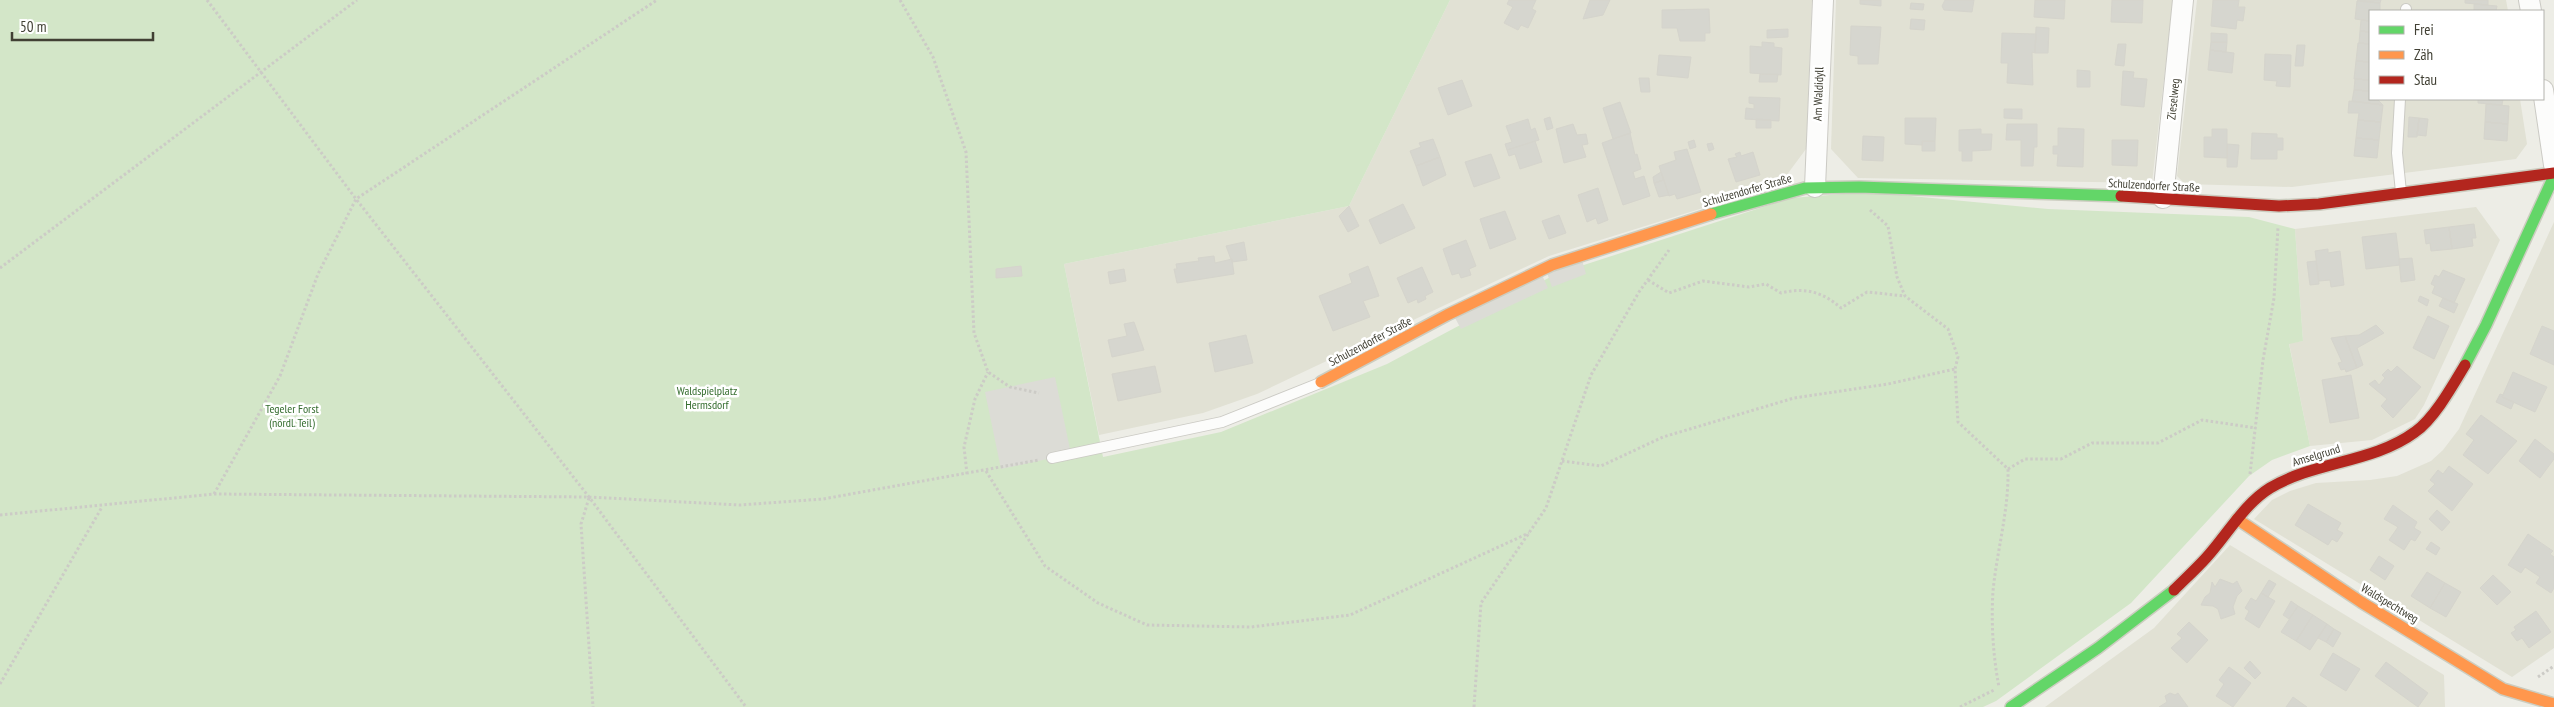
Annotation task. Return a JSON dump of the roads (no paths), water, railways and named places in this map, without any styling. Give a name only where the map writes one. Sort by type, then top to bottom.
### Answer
[{"type":"street","name":"Am Waldidyll","points":[[1815,188],[1823,0]]},
{"type":"street","name":"Zieselweg","points":[[2163,198],[2183,0]]},
{"type":"street","points":[[2544,97],[2554,165]]},
{"type":"street","name":"Schulzendorfer Straße","points":[[1321,382],[1454,312],[1530,275],[1676,224],[1781,193],[1815,188],[1859,187],[2163,198],[2278,206],[2319,204],[2554,175]]},
{"type":"street","name":"Amselgrund","points":[[2011,707],[2098,648],[2166,596],[2206,558],[2252,503],[2270,488],[2289,478],[2389,447],[2416,432],[2431,417],[2447,396],[2486,324],[2554,175]]},
{"type":"street","name":"Waldspechtweg","points":[[2238,520],[2361,602],[2504,689],[2554,704]]},
{"type":"street","points":[[2522,707],[2545,691]]},
{"type":"lane","points":[[2400,100],[2396,153],[2401,193]]},
{"type":"lane","name":"Schulzendorfer Straße","points":[[1052,458],[1222,422],[1321,382]]},
{"type":"park label","name":"Waldspielplatz Hermsdorf","points":[[707,397]]},
{"type":"park label","name":"Tegeler Forst (nördl. Teil)","points":[[292,415]]}]
